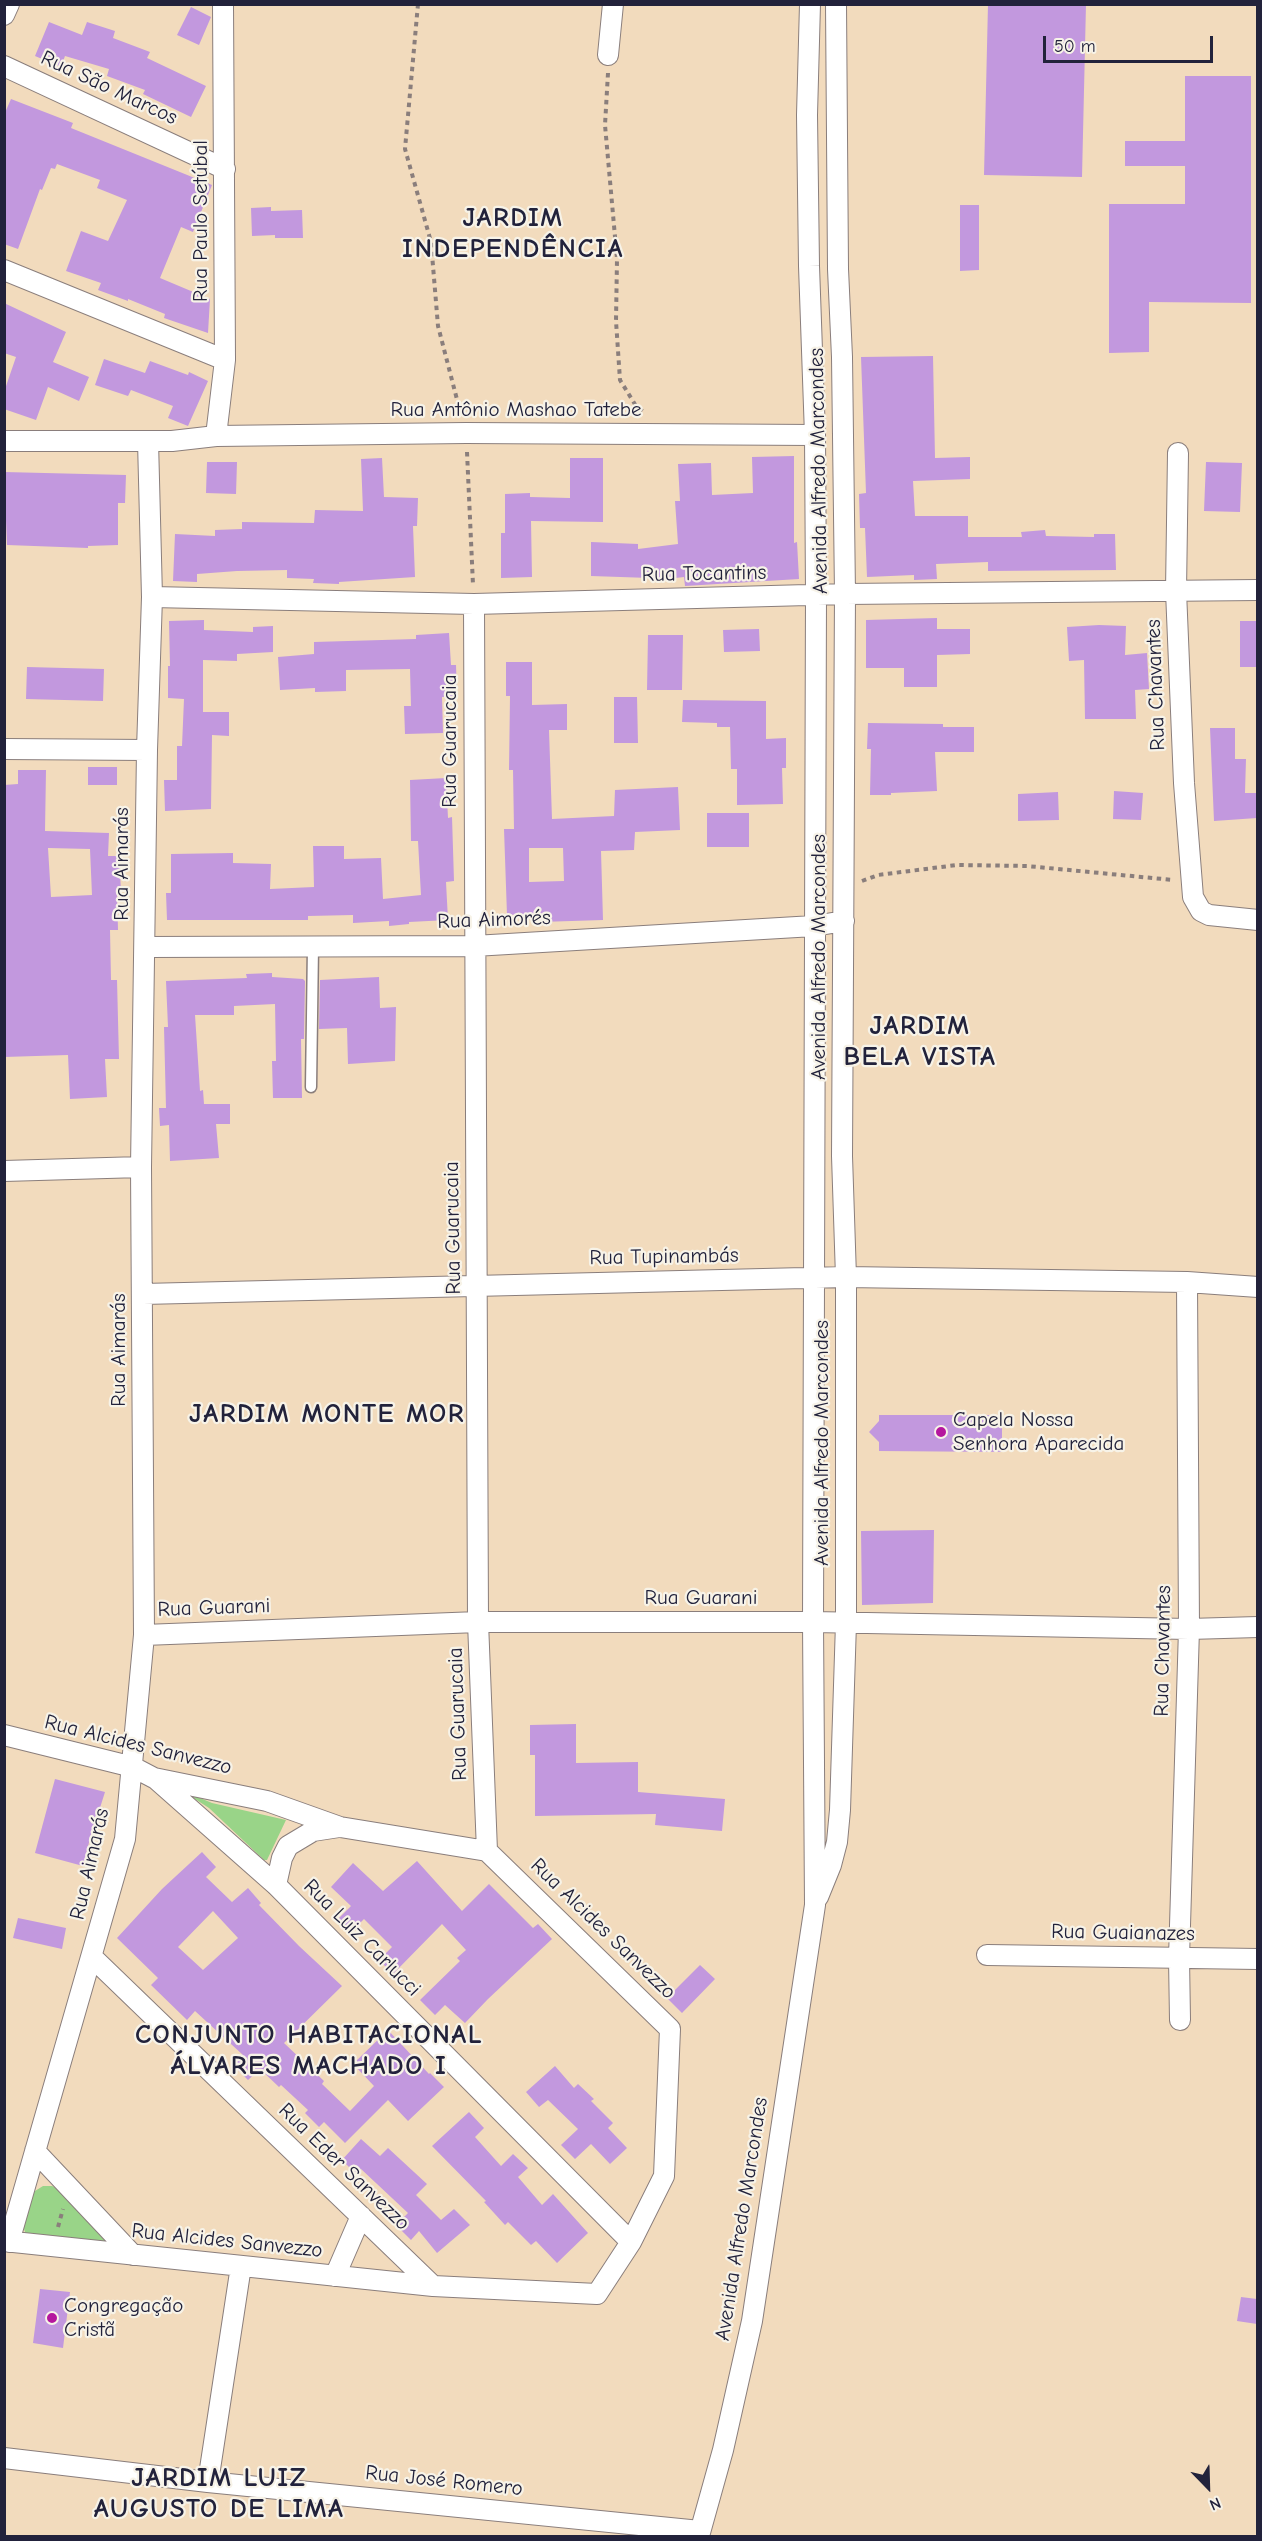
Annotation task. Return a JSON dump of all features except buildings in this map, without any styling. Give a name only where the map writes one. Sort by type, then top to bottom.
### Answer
[{"type":"street","points":[[4,15],[9,4]]},
{"type":"street","name":"Rua Paulo Setúbal","points":[[216,436],[225,360],[223,4]]},
{"type":"street","points":[[608,55],[613,4]]},
{"type":"street","name":"Avenida Alfredo Marcondes","points":[[700,2534],[723,2450],[752,2321],[815,1905],[813,1278],[816,595],[815,435],[807,115],[810,4]]},
{"type":"street","name":"Avenida Alfredo Marcondes","points":[[815,1905],[831,1865],[837,1842],[846,1623],[846,1277],[842,1156],[845,594],[842,357],[838,269],[836,4]]},
{"type":"street","name":"Rua São Marcos","points":[[4,66],[225,169]]},
{"type":"street","points":[[809,267],[838,269]]},
{"type":"street","points":[[4,270],[225,360]]},
{"type":"street","name":"Rua Antônio Mashao Tatebe","points":[[4,441],[148,441],[216,436],[466,433],[815,435]]},
{"type":"street","name":"Rua Aimarás","points":[[7,2242],[125,1839],[144,1635],[141,1167],[146,947],[147,750],[152,597],[148,441]]},
{"type":"street","name":"Rua Chavantes","points":[[1178,453],[1176,591],[1193,897],[1201,911],[1209,915],[1257,920]]},
{"type":"street","name":"Rua Tocantins","points":[[152,597],[474,604],[845,594],[1257,590]]},
{"type":"street","name":"Rua Guarucaia","points":[[474,604],[478,1622],[488,1851]]},
{"type":"street","points":[[4,749],[147,750]]},
{"type":"street","name":"Rua Aimorés","points":[[146,947],[474,946],[814,926],[844,921]]},
{"type":"street","points":[[4,1171],[141,1167]]},
{"type":"street","name":"Rua Tupinambás","points":[[142,1294],[846,1277],[1187,1282],[1257,1287]]},
{"type":"street","name":"Rua Chavantes","points":[[1180,2020],[1179,1958],[1189,1629],[1187,1282]]},
{"type":"street","name":"Rua Guarani","points":[[144,1635],[478,1622],[813,1622],[1189,1629],[1257,1627]]},
{"type":"street","name":"Rua Alcides Sanvezzo","points":[[4,1736],[133,1767],[154,1778],[267,1801],[340,1827],[488,1851],[670,2029],[664,2176],[631,2242],[597,2294],[433,2286],[7,2242]]},
{"type":"street","name":"Rua Luiz Carlucci","points":[[154,1778],[276,1885],[631,2242]]},
{"type":"street","points":[[276,1885],[282,1858],[288,1846],[313,1831],[340,1827]]},
{"type":"street","name":"Rua Guaianazes","points":[[987,1955],[1257,1959]]},
{"type":"street","name":"Rua Eder Sanvezzo","points":[[92,1957],[433,2286]]},
{"type":"street","points":[[35,2151],[133,2255]]},
{"type":"street","points":[[335,2276],[361,2216]]},
{"type":"street","points":[[208,2482],[241,2266]]},
{"type":"street","name":"Rua José Romero","points":[[4,2458],[700,2534]]},
{"type":"lane","points":[[311,1087],[313,946]]},
{"type":"path","points":[[418,4],[405,149],[431,242],[438,326],[466,433],[474,604]]},
{"type":"path","points":[[608,55],[605,125],[617,259],[616,321],[620,380],[636,406],[672,434]]},
{"type":"path","points":[[844,888],[878,875],[957,865],[1027,866],[1192,882]]},
{"type":"path","points":[[52,2246],[69,2188]]},
{"type":"green space","points":[[181,1790],[212,1803],[286,1820],[267,1860],[264,1860],[209,1808]]},
{"type":"green space","points":[[43,2186],[58,2189],[109,2243],[27,2238],[24,2216],[30,2198]]},
{"type":"place","name":"Capela Nossa Senhora Aparecida","points":[[941,1432]]},
{"type":"place","name":"Congregação Cristã","points":[[52,2318]]},
{"type":"district","name":"JARDIM INDEPENDÊNCIA","points":[[513,234]]},
{"type":"district","name":"JARDIM BELA VISTA","points":[[920,1042]]},
{"type":"district","name":"JARDIM MONTE MOR","points":[[327,1414]]},
{"type":"district","name":"CONJUNTO HABITACIONAL ÁLVARES MACHADO I","points":[[309,2050]]},
{"type":"district","name":"JARDIM LUIZ AUGUSTO DE LIMA","points":[[219,2494]]}]
